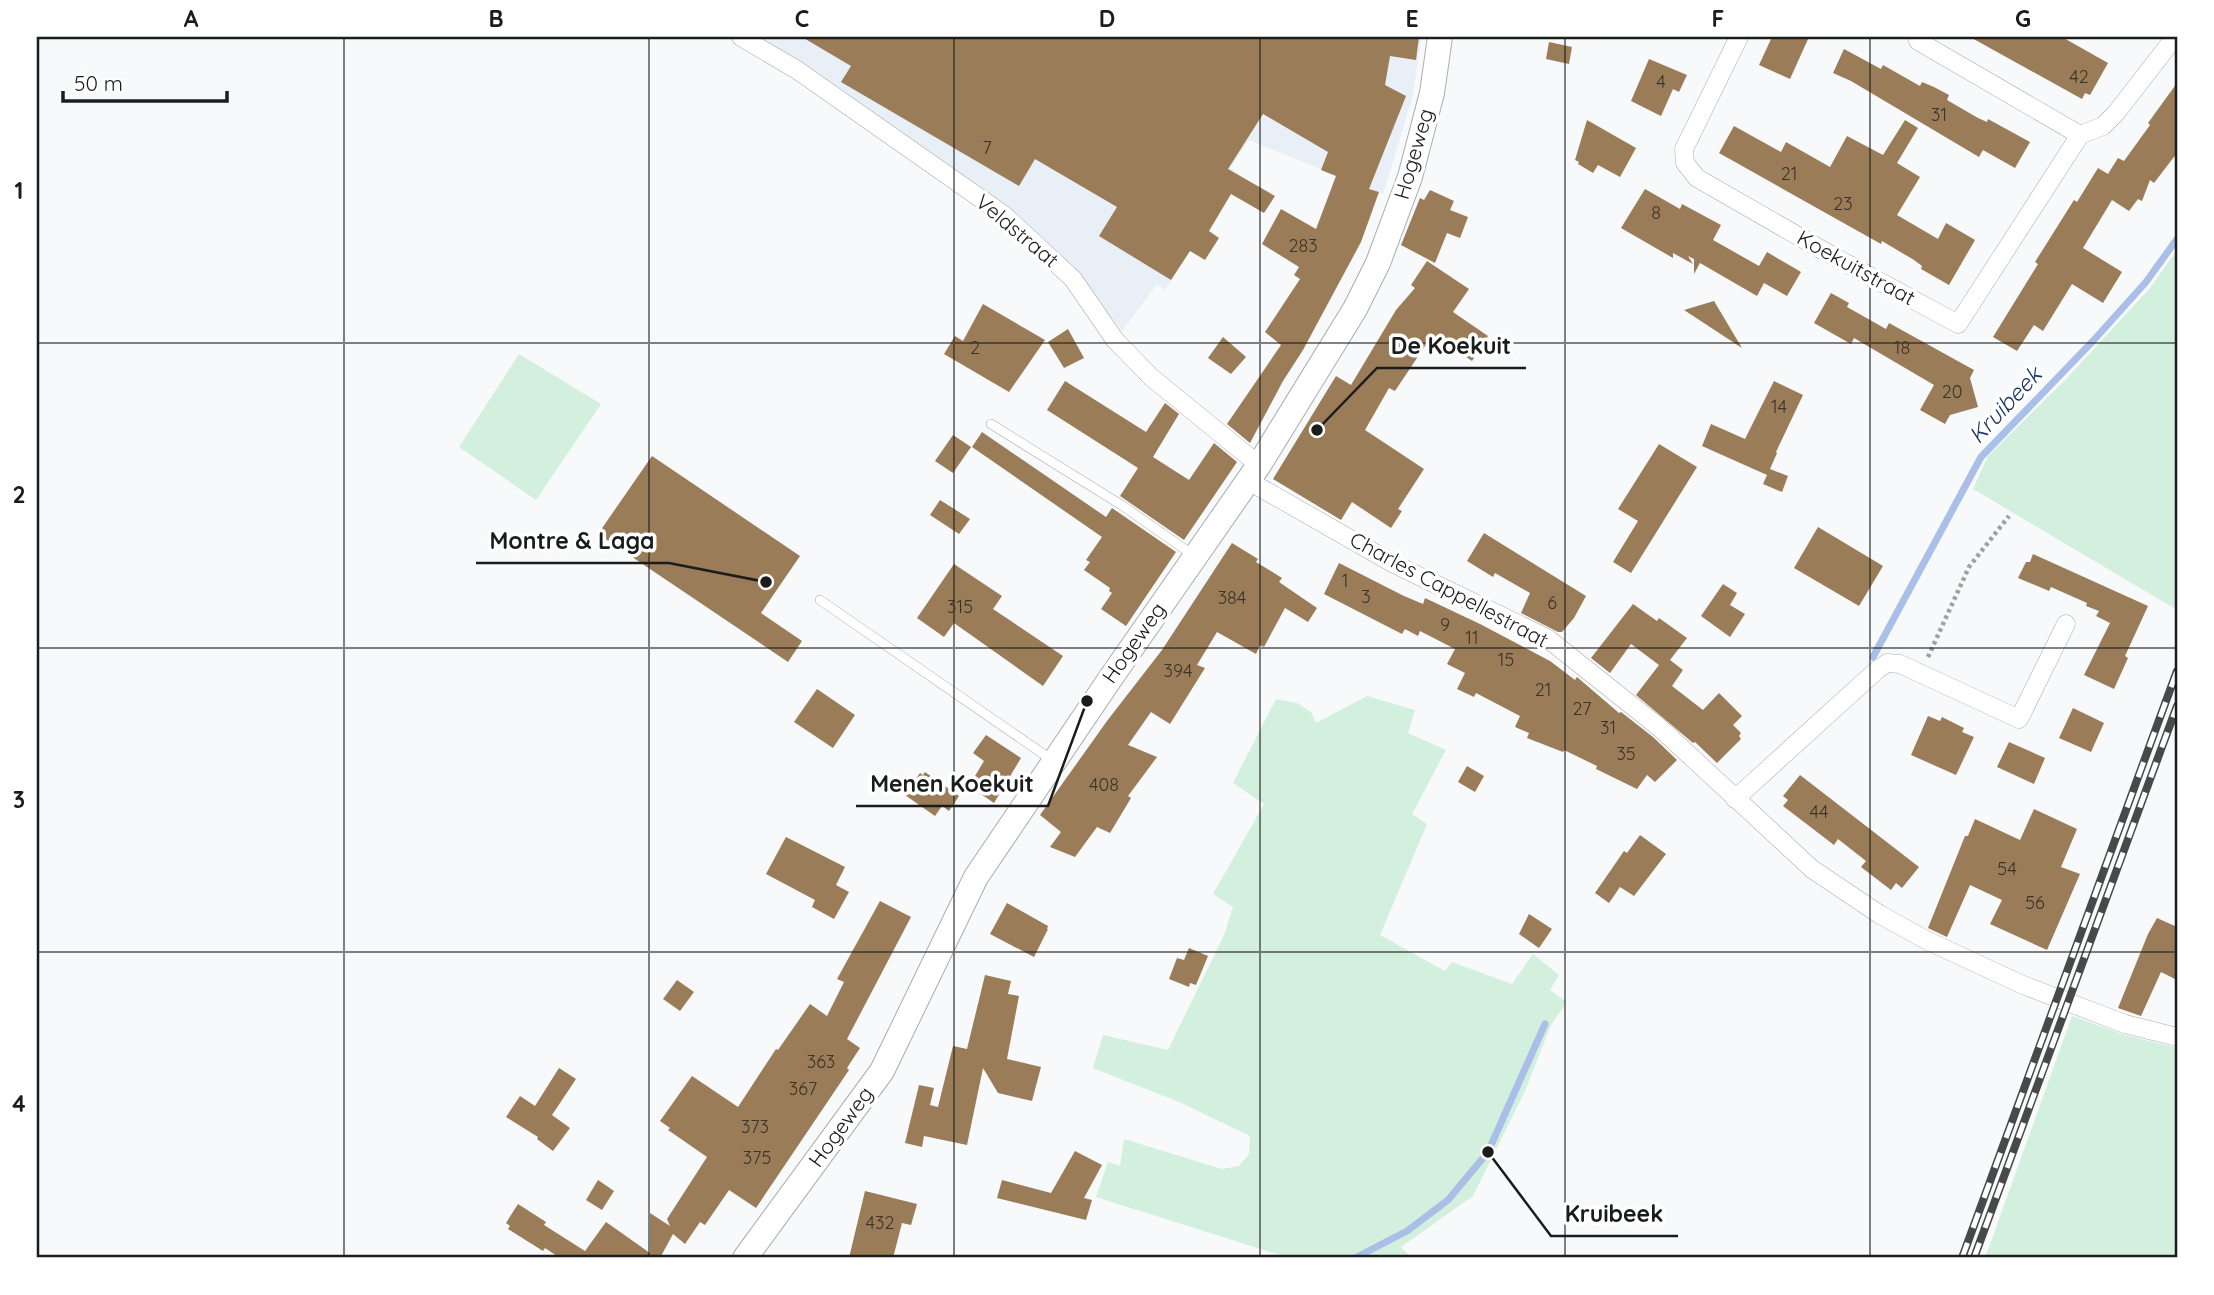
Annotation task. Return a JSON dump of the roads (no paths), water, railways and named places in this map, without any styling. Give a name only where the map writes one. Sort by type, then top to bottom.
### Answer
[{"type":"street","name":"Veldstraat","points":[[741,37],[797,70],[1004,215],[1073,279],[1115,340],[1150,377],[1253,473]]},
{"type":"street","name":"Hogeweg","points":[[745,1258],[881,1071],[976,877],[1253,473],[1349,319],[1378,263],[1410,177],[1432,93],[1440,37]]},
{"type":"street","name":"Koekuitstraat","points":[[1739,37],[1684,149],[1685,163],[1697,178],[1958,324],[2080,135],[2103,126],[2116,113],[2175,37]]},
{"type":"street","points":[[1921,37],[1918,41],[2080,135]]},
{"type":"street","name":"Charles Cappellestraat","points":[[1253,473],[1394,564],[1546,638],[1660,727],[1801,860],[1879,914],[1926,940],[2023,985],[2125,1024],[2177,1037]]},
{"type":"street","points":[[1735,799],[1887,663],[1900,664],[2019,719],[2066,624]]},
{"type":"lane","points":[[991,424],[1123,506],[1195,556]]},
{"type":"lane","points":[[820,600],[1054,761]]},
{"type":"waterway","name":"Kruibeek","points":[[1873,657],[1981,457],[2093,341],[2146,282],[2177,239]]},
{"type":"waterway","name":"Kruibeek","points":[[1355,1258],[1407,1231],[1448,1200],[1488,1152],[1545,1024]]},
{"type":"railway","points":[[1962,1258],[2177,671]]},
{"type":"railway","points":[[1974,1258],[2177,706]]},
{"type":"place","name":"De Koekuit","points":[[1317,430]]},
{"type":"place","name":"Montre & Laga","points":[[766,582]]},
{"type":"place","name":"Menen Koekuit","points":[[1087,701]]},
{"type":"place","name":"Kruibeek","points":[[1488,1152]]}]
